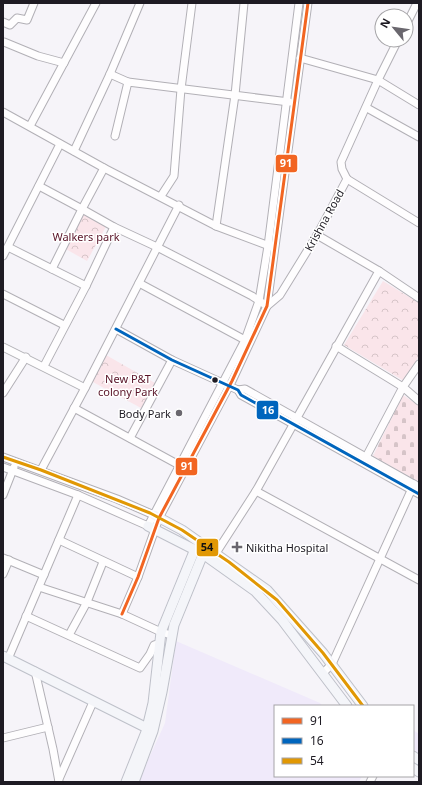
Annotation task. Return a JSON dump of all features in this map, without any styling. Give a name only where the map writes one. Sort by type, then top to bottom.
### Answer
[{"type":"main road","points":[[156,517],[182,530],[216,553],[277,600],[332,664],[362,705]]},
{"type":"main road","points":[[152,527],[199,552],[255,591],[282,620],[346,705]]},
{"type":"main road","points":[[126,782],[150,730],[161,632],[199,552]]},
{"type":"main road","points":[[134,782],[162,692],[171,635],[199,552]]},
{"type":"main road","points":[[6,658],[35,671],[150,730]]},
{"type":"street","points":[[3,22],[10,25],[17,18],[27,20],[34,3]]},
{"type":"street","points":[[30,126],[96,3]]},
{"type":"street","points":[[74,151],[110,74],[140,3]]},
{"type":"street","points":[[161,196],[174,176],[181,89],[192,3]]},
{"type":"street","points":[[216,226],[235,95],[244,3]]},
{"type":"street","points":[[156,517],[229,386],[267,306],[271,247],[286,101],[299,3]]},
{"type":"street","points":[[122,614],[138,577],[156,517],[179,465],[245,340],[259,301],[271,247],[308,3]]},
{"type":"street","points":[[3,41],[38,56],[64,63]]},
{"type":"street","name":"Krishna Road","points":[[267,306],[280,295],[317,235],[347,179],[342,169],[341,162],[394,48]]},
{"type":"street","points":[[300,58],[378,80],[419,105]]},
{"type":"street","points":[[110,74],[128,82],[294,102]]},
{"type":"street","points":[[116,136],[128,82]]},
{"type":"street","points":[[367,108],[419,136]]},
{"type":"street","points":[[3,112],[104,168],[179,205],[216,226],[271,247]]},
{"type":"street","points":[[3,256],[60,144]]},
{"type":"street","points":[[52,269],[104,168]]},
{"type":"street","points":[[347,179],[419,223]]},
{"type":"street","points":[[39,186],[114,227],[157,247],[252,296],[267,306]]},
{"type":"street","points":[[41,470],[116,329],[179,205]]},
{"type":"street","points":[[44,366],[64,325],[86,286],[114,227]]},
{"type":"street","points":[[317,235],[379,271],[419,298]]},
{"type":"street","points":[[8,247],[86,286]]},
{"type":"street","points":[[216,553],[256,490],[298,418],[336,346],[379,271]]},
{"type":"street","points":[[139,283],[245,340]]},
{"type":"street","points":[[3,294],[64,325]]},
{"type":"street","points":[[116,329],[172,360],[238,390],[245,389],[366,457],[415,487],[419,494]]},
{"type":"street","points":[[3,346],[85,388]]},
{"type":"street","points":[[336,346],[403,387],[419,401]]},
{"type":"street","points":[[3,392],[26,357]]},
{"type":"street","points":[[130,438],[172,360]]},
{"type":"street","points":[[366,457],[403,387],[419,364]]},
{"type":"street","points":[[238,390],[241,395],[415,487]]},
{"type":"street","points":[[74,408],[179,465]]},
{"type":"street","points":[[3,457],[41,470],[156,517]]},
{"type":"street","points":[[3,495],[17,461]]},
{"type":"street","points":[[3,467],[78,495],[152,527]]},
{"type":"street","points":[[323,673],[332,664],[380,558],[415,487]]},
{"type":"street","points":[[256,490],[419,580]]},
{"type":"street","points":[[6,658],[39,587],[78,495]]},
{"type":"street","points":[[59,540],[103,562],[138,577]]},
{"type":"street","points":[[3,574],[6,559],[44,575]]},
{"type":"street","points":[[69,635],[87,602],[103,562]]},
{"type":"street","points":[[39,587],[122,614],[171,635]]},
{"type":"street","points":[[26,616],[140,668],[150,654],[154,645],[160,643]]},
{"type":"street","points":[[35,671],[59,781]]},
{"type":"street","points":[[59,781],[94,702]]},
{"type":"street","points":[[3,738],[48,727]]},
{"type":"shaded area","points":[[176,641],[320,703],[321,705],[274,705],[274,777],[362,777],[359,782],[138,782],[165,723]]},
{"type":"shaded area","points":[[414,731],[419,734],[419,753],[414,750]]},
{"type":"green space","name":"Walkers park","points":[[85,210],[108,223],[87,261],[64,248]]},
{"type":"green space","points":[[383,281],[419,303],[419,356],[404,381],[344,345]]},
{"type":"green space","name":"New P&T colony Park","points":[[106,355],[155,383],[151,395],[141,408],[91,381]]},
{"type":"green space","points":[[403,395],[419,406],[419,482],[373,456]]},
{"type":"transit line","name":"91","points":[[122,614],[138,577],[159,518],[232,381],[267,306],[308,3]]},
{"type":"transit line","name":"16","points":[[116,329],[172,360],[238,390],[241,395],[419,494]]},
{"type":"transit line","name":"54","points":[[3,457],[41,470],[150,513],[182,530],[229,562],[277,600],[323,653],[362,705]]},
{"type":"place","name":"Body Park","points":[[179,413]]},
{"type":"place","name":"Nikitha Hospital","points":[[237,547]]}]
